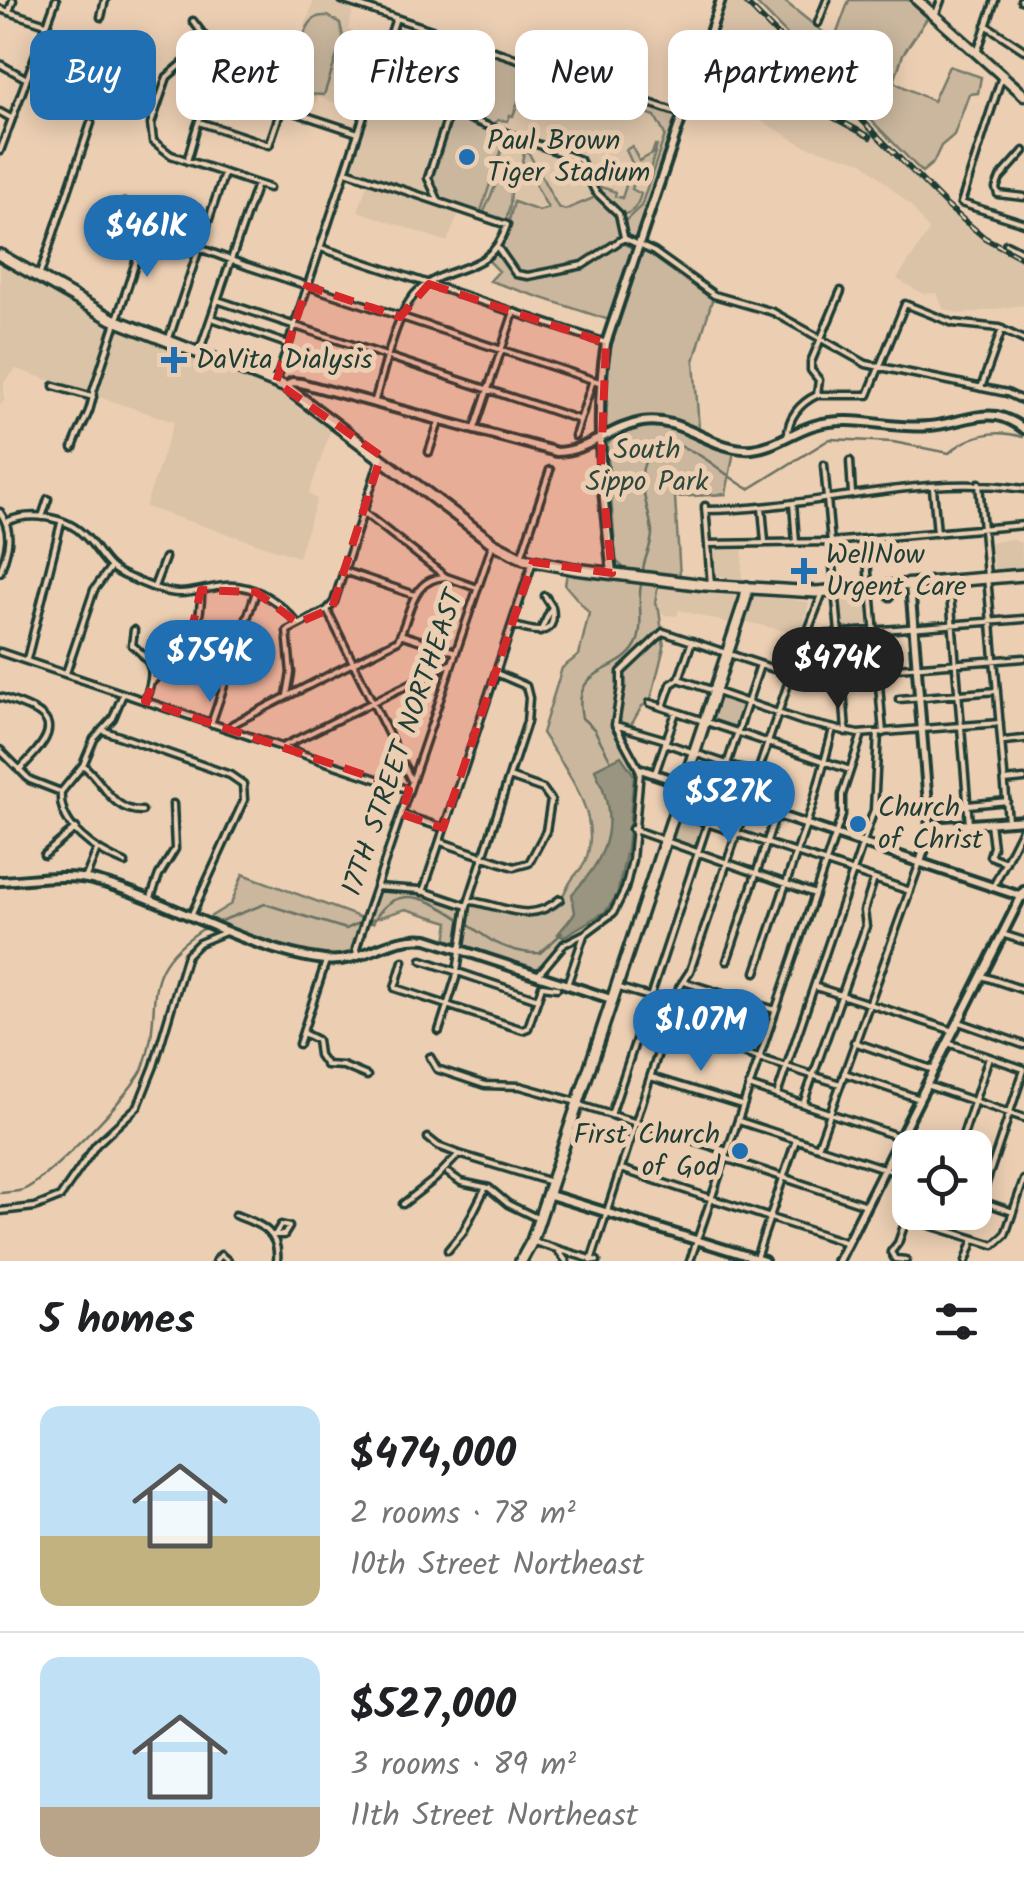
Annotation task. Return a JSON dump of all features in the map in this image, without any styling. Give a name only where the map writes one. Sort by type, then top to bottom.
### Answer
[{"type":"main road","points":[[917,0],[1024,95]]},
{"type":"main road","points":[[0,255],[116,321],[281,384],[493,543],[533,561],[711,585],[823,592],[870,588],[890,592],[910,585],[1024,575]]},
{"type":"main road","points":[[521,1261],[548,1194],[747,587]]},
{"type":"street","points":[[9,12],[13,0]]},
{"type":"street","points":[[0,151],[56,0]]},
{"type":"street","points":[[101,17],[105,0]]},
{"type":"street","points":[[342,0],[431,30]]},
{"type":"street","points":[[711,30],[721,0]]},
{"type":"street","points":[[818,23],[827,0]]},
{"type":"street","points":[[936,16],[941,0]]},
{"type":"street","points":[[977,53],[995,0]]},
{"type":"street","points":[[0,9],[46,24]]},
{"type":"street","points":[[396,18],[288,344],[281,384],[299,382],[552,452],[570,451],[636,423],[652,421],[672,424],[740,449],[761,448],[812,426],[840,421],[924,427],[986,416],[1004,418],[1024,429]]},
{"type":"street","points":[[193,21],[211,45],[167,77],[151,128],[153,141],[162,151],[269,188]]},
{"type":"street","points":[[986,25],[1024,50]]},
{"type":"street","points":[[495,52],[668,109]]},
{"type":"street","points":[[0,64],[25,78]]},
{"type":"street","points":[[1002,75],[961,204],[1024,223]]},
{"type":"street","points":[[0,112],[11,118]]},
{"type":"street","points":[[314,119],[358,133]]},
{"type":"street","points":[[187,161],[200,122],[269,146],[278,120]]},
{"type":"street","points":[[439,202],[428,174],[447,120]]},
{"type":"street","points":[[478,120],[515,138],[580,160],[596,192],[619,214],[624,238]]},
{"type":"street","points":[[575,436],[597,382],[606,343],[680,120]]},
{"type":"street","points":[[39,277],[92,123]]},
{"type":"street","points":[[1024,151],[998,182],[998,194],[1024,197]]},
{"type":"street","points":[[346,171],[506,226],[498,247],[476,264],[429,284],[411,299],[373,404]]},
{"type":"street","points":[[168,340],[224,173]]},
{"type":"street","points":[[200,352],[256,184]]},
{"type":"street","points":[[124,203],[117,217],[307,286],[597,382]]},
{"type":"street","points":[[73,448],[79,429],[92,412],[116,321],[148,228]]},
{"type":"street","points":[[624,238],[714,295],[768,310],[863,362],[1012,395],[1024,401]]},
{"type":"street","points":[[498,247],[511,269],[526,276],[583,265],[624,238]]},
{"type":"street","points":[[1006,244],[1024,253]]},
{"type":"street","points":[[320,248],[606,343]]},
{"type":"street","points":[[788,437],[790,422],[797,411],[816,395],[819,380],[810,365],[841,291]]},
{"type":"street","points":[[218,300],[580,420]]},
{"type":"street","points":[[816,395],[866,396],[904,304],[956,324],[1002,329],[1024,340]]},
{"type":"street","points":[[474,431],[514,312]]},
{"type":"street","points":[[212,318],[288,344]]},
{"type":"street","points":[[981,388],[1002,329]]},
{"type":"street","points":[[597,382],[612,573]]},
{"type":"street","points":[[54,386],[93,397]]},
{"type":"street","points":[[429,452],[439,422]]},
{"type":"street","points":[[288,696],[291,670],[286,634],[334,602],[381,456]]},
{"type":"street","points":[[850,461],[852,494]]},
{"type":"street","points":[[824,465],[846,732]]},
{"type":"street","points":[[521,557],[550,470]]},
{"type":"street","points":[[979,483],[1008,821]]},
{"type":"street","points":[[711,585],[705,508],[762,507],[826,496],[979,483],[1024,490]]},
{"type":"street","points":[[933,487],[937,534]]},
{"type":"street","points":[[42,516],[48,499]]},
{"type":"street","points":[[793,502],[796,543]]},
{"type":"street","points":[[762,507],[765,543]]},
{"type":"street","points":[[0,512],[9,542],[0,572]]},
{"type":"street","points":[[363,512],[446,577],[477,588]]},
{"type":"street","points":[[6,522],[24,515],[42,516],[83,533],[110,568],[154,587],[179,593],[228,586],[256,592],[278,602],[298,624]]},
{"type":"street","points":[[27,661],[61,523]]},
{"type":"street","points":[[708,544],[866,540],[1024,525]]},
{"type":"street","points":[[777,1095],[874,810],[880,733],[866,540]]},
{"type":"street","name":"17TH STREET NORTHEAST","points":[[357,957],[364,924],[493,543]]},
{"type":"street","points":[[154,587],[165,558]]},
{"type":"street","points":[[423,892],[533,561]]},
{"type":"street","points":[[66,674],[94,590],[110,568]]},
{"type":"street","points":[[344,571],[415,595]]},
{"type":"street","points":[[228,730],[398,640],[415,595],[428,580],[446,577]]},
{"type":"street","points":[[948,582],[969,824]]},
{"type":"street","points":[[818,1147],[930,827],[910,585]]},
{"type":"street","points":[[152,682],[185,660],[201,610],[200,590]]},
{"type":"street","points":[[211,724],[256,592]]},
{"type":"street","points":[[532,1241],[593,1260],[674,1004],[823,592]]},
{"type":"street","points":[[512,625],[540,632],[552,606],[545,596]]},
{"type":"street","points":[[327,610],[412,781]]},
{"type":"street","points":[[806,636],[1024,620]]},
{"type":"street","points":[[134,630],[132,645],[151,665],[152,682],[146,701]]},
{"type":"street","points":[[538,975],[561,946],[612,914],[619,904],[632,860],[640,768],[615,725],[622,670],[661,633],[791,675],[1024,658]]},
{"type":"street","points":[[402,634],[456,652]]},
{"type":"street","points":[[663,707],[670,684],[679,679],[692,642]]},
{"type":"street","points":[[0,652],[409,790]]},
{"type":"street","points":[[282,748],[452,663]]},
{"type":"street","points":[[151,665],[166,671]]},
{"type":"street","points":[[611,1115],[760,665]]},
{"type":"street","points":[[439,1031],[456,972],[467,904],[527,722],[528,694],[523,683],[496,672]]},
{"type":"street","points":[[679,679],[846,732],[1000,723]]},
{"type":"street","points":[[899,700],[997,692]]},
{"type":"street","points":[[122,694],[113,718],[92,742],[83,766],[61,792],[62,810],[96,852],[125,862]]},
{"type":"street","points":[[0,697],[36,709],[48,722],[42,746],[19,770]]},
{"type":"street","points":[[650,703],[850,770]]},
{"type":"street","points":[[655,773],[676,712]]},
{"type":"street","points":[[615,725],[787,782],[727,961]]},
{"type":"street","points":[[756,972],[806,824],[833,728]]},
{"type":"street","points":[[102,730],[241,780],[245,788],[244,800],[191,916]]},
{"type":"street","points":[[690,1261],[836,834],[843,811],[842,795],[862,734]]},
{"type":"street","points":[[1002,741],[1024,739]]},
{"type":"street","points":[[0,750],[38,784],[61,792]]},
{"type":"street","points":[[83,766],[116,803],[134,812],[142,811]]},
{"type":"street","points":[[640,768],[1023,895],[904,1130]]},
{"type":"street","points":[[439,842],[514,867],[526,866],[546,831],[551,804],[548,794],[509,778]]},
{"type":"street","points":[[1005,781],[1024,779]]},
{"type":"street","points":[[901,812],[1006,801]]},
{"type":"street","points":[[150,900],[175,850],[172,804]]},
{"type":"street","points":[[674,812],[910,890]]},
{"type":"street","points":[[401,814],[444,828]]},
{"type":"street","points":[[990,822],[990,856],[1006,862]]},
{"type":"street","points":[[930,827],[1024,823],[994,887]]},
{"type":"street","points":[[44,855],[76,828]]},
{"type":"street","points":[[632,829],[816,894]]},
{"type":"street","points":[[85,879],[96,852]]},
{"type":"street","points":[[803,1104],[866,926],[864,911],[874,878]]},
{"type":"street","points":[[0,881],[85,879],[219,928],[326,961],[357,957],[407,938],[426,939],[611,999]]},
{"type":"street","points":[[376,888],[423,892],[522,914],[539,912],[560,899]]},
{"type":"street","points":[[0,1210],[36,1206],[60,1197],[98,1143],[138,1106],[154,1070],[187,955],[199,943],[228,931]]},
{"type":"street","points":[[567,984],[584,934]]},
{"type":"street","points":[[1003,934],[1024,942]]},
{"type":"street","points":[[422,960],[538,998]]},
{"type":"street","points":[[300,1044],[326,961]]},
{"type":"street","points":[[403,961],[396,988],[526,1030],[543,985],[557,988]]},
{"type":"street","points":[[982,976],[1024,990]]},
{"type":"street","points":[[684,982],[775,1010]]},
{"type":"street","points":[[815,986],[954,1031]]},
{"type":"street","points":[[615,987],[674,1004]]},
{"type":"street","points":[[959,1022],[1024,1045]]},
{"type":"street","points":[[666,1028],[840,1084]]},
{"type":"street","points":[[303,1033],[318,1042],[326,1065],[340,1065],[366,1076]]},
{"type":"street","points":[[854,1042],[934,1070]]},
{"type":"street","points":[[948,1043],[1024,1069],[992,1162]]},
{"type":"street","points":[[430,1057],[439,1069],[486,1085],[520,1086],[727,1151]]},
{"type":"street","points":[[965,1130],[989,1057]]},
{"type":"street","points":[[843,1073],[920,1098]]},
{"type":"street","points":[[651,1076],[742,1105]]},
{"type":"street","points":[[927,1085],[1024,1118]]},
{"type":"street","points":[[749,1086],[892,1134]]},
{"type":"street","points":[[737,1120],[892,1171]]},
{"type":"street","points":[[428,1138],[459,1154],[551,1182]]},
{"type":"street","points":[[548,1194],[760,1260],[796,1140]]},
{"type":"street","points":[[838,1261],[892,1153]]},
{"type":"street","points":[[403,1204],[437,1178],[459,1154]]},
{"type":"street","points":[[725,1158],[866,1206]]},
{"type":"street","points":[[620,1169],[847,1243]]},
{"type":"street","points":[[448,1173],[463,1183],[486,1187],[508,1204],[539,1219]]},
{"type":"street","points":[[943,1230],[994,1246],[1007,1231],[1024,1180]]},
{"type":"street","points":[[448,1250],[463,1232],[486,1187]]},
{"type":"street","points":[[992,1205],[1013,1212]]},
{"type":"street","points":[[235,1216],[262,1224],[274,1234],[277,1261]]},
{"type":"street","points":[[903,1230],[898,1244],[906,1261]]},
{"type":"street","points":[[966,1261],[973,1240]]},
{"type":"street","points":[[898,1244],[892,1247],[892,1256],[906,1261]]},
{"type":"street","points":[[557,1248],[566,1261]]},
{"type":"street","points":[[216,1261],[222,1255],[228,1261]]},
{"type":"highlighted area","points":[[429,284],[606,343],[601,467],[612,573],[533,562],[443,828],[401,814],[409,790],[145,701],[158,675],[182,670],[201,590],[256,592],[298,623],[332,608],[381,456],[276,382],[307,286],[400,317]]},
{"type":"shaded area","points":[[314,0],[354,8],[350,30],[334,30],[334,103],[318,97],[314,107],[314,30],[304,30]]},
{"type":"shaded area","points":[[725,0],[738,0],[772,30],[715,30]]},
{"type":"shaded area","points":[[495,56],[515,63],[515,120],[648,120],[648,107],[668,113],[668,120],[678,121],[637,237],[617,240],[513,207],[509,224],[461,208],[447,242],[358,211],[370,175],[351,168],[367,120],[495,120]]},
{"type":"shaded area","points":[[759,120],[861,120],[959,218],[1024,261],[1024,305],[962,314],[943,309],[937,293],[923,294],[897,279],[929,231],[911,206],[863,162],[805,146]]},
{"type":"shaded area","points":[[0,260],[118,327],[272,387],[332,426],[309,494],[317,499],[298,557],[145,507],[174,422],[16,369],[4,382],[4,401],[0,406]]},
{"type":"shaded area","points":[[1012,539],[1021,543],[1023,567],[994,571],[990,542]]},
{"type":"shaded area","points":[[714,546],[743,546],[742,579],[716,576]]},
{"type":"shaded area","points":[[660,586],[741,595],[732,624],[679,610],[677,616],[664,615],[656,603]]},
{"type":"shaded area","points":[[753,595],[809,602],[802,635],[747,622]]},
{"type":"shaded area","points":[[867,598],[868,624],[848,628],[841,625],[839,602]]},
{"type":"shaded area","points":[[621,756],[634,775],[627,849],[617,895],[606,911],[563,937],[558,934],[575,913],[572,894],[598,860],[607,835],[608,807],[595,769]]},
{"type":"green space","points":[[753,0],[783,0],[820,30],[782,30]]},
{"type":"green space","points":[[849,0],[909,0],[928,17],[903,54],[894,82],[933,101],[949,66],[981,77],[978,93],[969,94],[954,135],[922,172],[871,120],[893,120],[893,30],[838,30]]},
{"type":"green space","points":[[328,16],[340,23],[342,30],[334,30],[334,64],[324,95],[314,94],[314,30],[307,30],[318,17]]},
{"type":"green space","points":[[495,54],[515,60],[515,110],[508,121],[493,124],[481,120],[495,120]]},
{"type":"green space","points":[[648,106],[668,113],[668,120],[678,121],[635,238],[626,236],[625,221],[641,206],[665,135],[655,116],[648,114]]},
{"type":"green space","name":"Paul Brown Tiger Stadium","points":[[448,120],[464,120],[501,132],[505,140],[480,214],[442,201],[429,178]]},
{"type":"green space","points":[[655,145],[650,169],[640,167],[632,189],[641,194],[638,202],[632,211],[621,214],[601,194],[595,180],[603,181],[601,187],[622,198],[633,165],[626,150],[632,146],[639,161],[652,154]]},
{"type":"green space","points":[[526,148],[558,207],[565,210],[598,196],[619,222],[617,241],[633,248],[609,320],[490,281],[499,271],[488,260],[502,247],[514,202],[539,211],[548,208],[522,160]]},
{"type":"green space","points":[[499,177],[512,181],[504,223],[483,214]]},
{"type":"green space","points":[[641,250],[656,255],[713,297],[694,361],[699,429],[654,420],[610,431],[606,428],[609,353]]},
{"type":"green space","name":"South Sippo Park","points":[[649,425],[676,430],[734,451],[726,494],[675,497],[680,577],[625,569],[616,561],[607,445],[613,437]]},
{"type":"green space","points":[[567,573],[658,585],[655,604],[664,647],[650,703],[642,706],[626,734],[638,771],[630,858],[618,903],[592,927],[564,941],[538,970],[461,946],[471,904],[523,915],[548,911],[557,905],[585,862],[590,845],[586,810],[542,733],[562,668],[579,655],[589,613],[565,585]]},
{"type":"green space","points":[[716,695],[744,704],[735,731],[707,722]]},
{"type":"green space","points":[[677,815],[703,823],[694,850],[669,841]]},
{"type":"green space","points":[[243,874],[362,918],[352,950],[340,956],[303,954],[205,920],[231,904]]},
{"type":"green space","points":[[380,891],[415,892],[462,908],[457,942],[446,941],[449,922],[406,909],[367,921]]},
{"type":"waterway","points":[[643,570],[652,531],[642,472],[652,452],[663,444],[686,448],[749,489],[830,439],[893,442],[949,453],[984,435],[1023,437]]},
{"type":"waterway","points":[[610,759],[594,729],[582,718],[580,700],[591,678],[622,660],[638,640],[641,585]]},
{"type":"waterway","points":[[213,924],[265,904],[346,929],[359,923],[373,923],[385,906],[400,898],[416,898],[432,903],[494,942],[517,951],[540,953],[562,933]]},
{"type":"waterway","points":[[0,1193],[23,1190],[50,1171],[136,1080],[150,1045],[159,975],[168,959],[206,927]]},
{"type":"railway","points":[[743,0],[947,206],[985,238],[1024,259]]},
{"type":"railway","points":[[838,120],[870,137]]},
{"type":"place","name":"Paul Brown Tiger Stadium","points":[[467,157]]},
{"type":"place","name":"DaVita Dialysis","points":[[174,360]]},
{"type":"place","name":"WellNow Urgent Care","points":[[804,571]]},
{"type":"place","name":"Church of Christ","points":[[858,824]]},
{"type":"place","name":"First Church of God","points":[[740,1151]]}]
